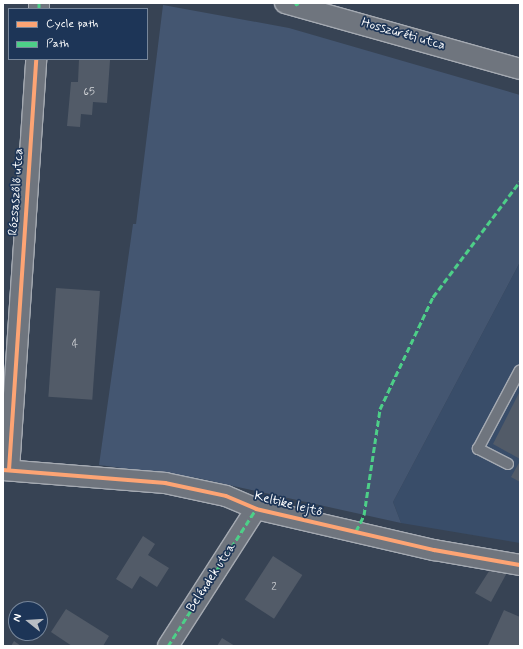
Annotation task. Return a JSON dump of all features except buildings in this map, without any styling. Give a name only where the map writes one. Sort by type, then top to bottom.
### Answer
[{"type":"street","name":"Hosszúréti utca","points":[[285,3],[520,69]]},
{"type":"street","name":"Rózsaszőlő utca","points":[[6,470],[36,60]]},
{"type":"street","name":"Keltike lejtő","points":[[6,470],[165,484],[226,496],[256,509],[434,550],[520,565]]},
{"type":"street","name":"Beléndek utca","points":[[168,646],[256,509]]},
{"type":"lane","points":[[508,464],[478,449],[520,370]]},
{"type":"shaded area","points":[[163,5],[289,28],[520,95],[520,262],[393,502],[401,523],[197,478],[99,465],[133,224],[136,224]]},
{"type":"shaded area","points":[[520,262],[520,543],[401,523],[393,502]]},
{"type":"marked path","points":[[39,3],[39,8]]},
{"type":"marked path","points":[[295,5],[299,3]]},
{"type":"marked path","points":[[356,531],[364,515],[380,409],[433,297],[520,181]]},
{"type":"marked path","points":[[168,646],[256,509]]},
{"type":"cycle path","points":[[9,470],[36,60]]},
{"type":"cycle path","points":[[3,470],[165,483],[226,496],[256,509],[434,550],[520,565]]}]
